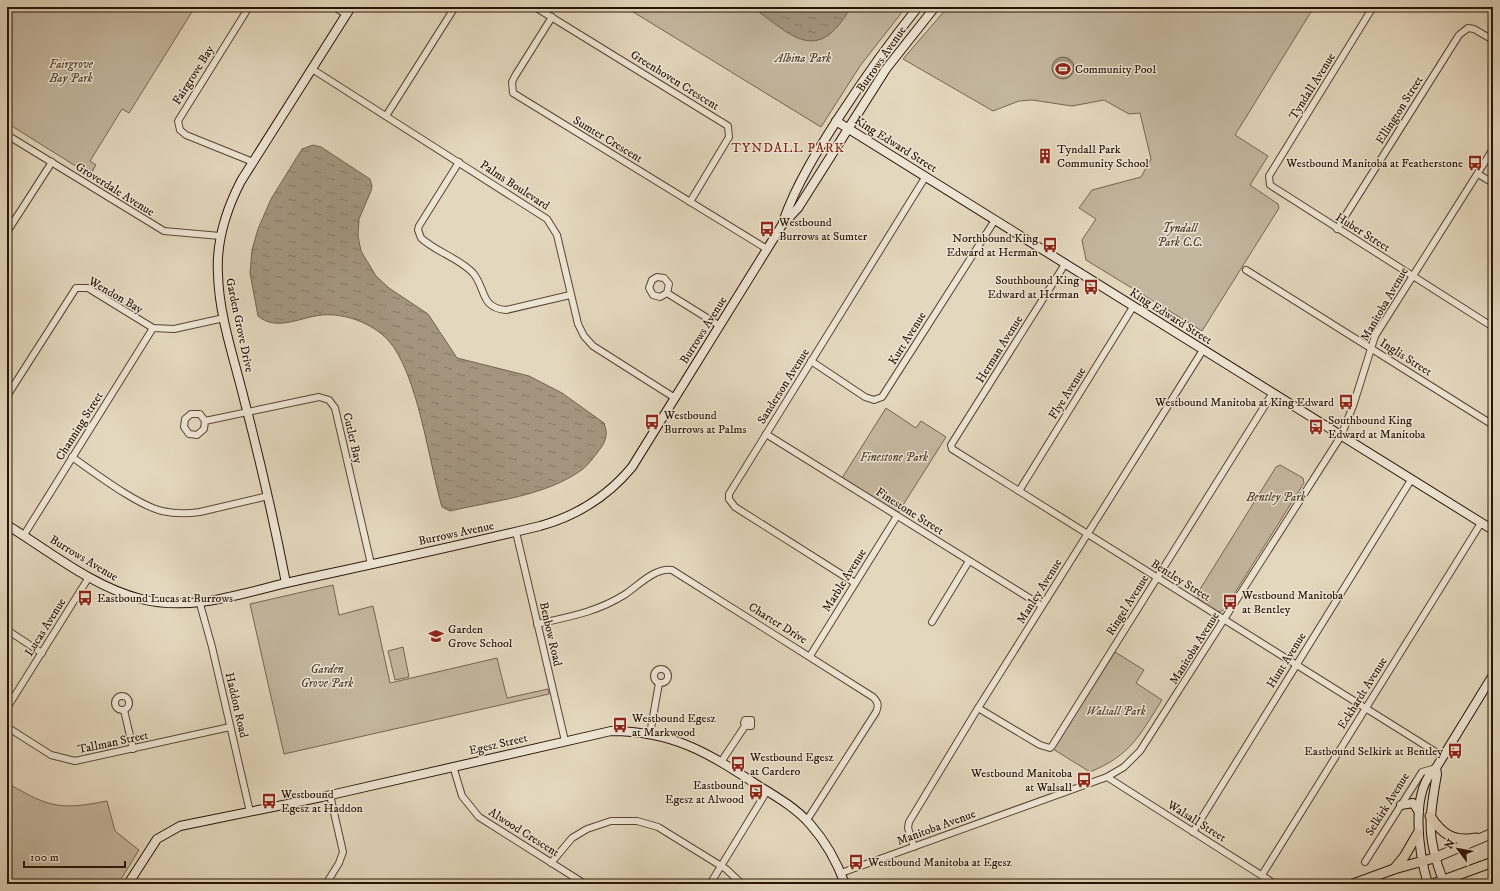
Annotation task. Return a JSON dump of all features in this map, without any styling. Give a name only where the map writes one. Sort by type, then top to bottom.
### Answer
[{"type":"main road","points":[[1430,816],[1442,832],[1451,836],[1473,839],[1490,835]]},
{"type":"main road","points":[[1394,869],[1404,857],[1418,833]]},
{"type":"main road","points":[[1353,884],[1394,869],[1434,858],[1490,835]]},
{"type":"main road","points":[[1433,884],[1493,862]]},
{"type":"street","name":"Fairgrove Bay","points":[[249,7],[178,121],[180,130],[186,134],[253,162]]},
{"type":"street","points":[[334,7],[346,14]]},
{"type":"street","name":"Garden Grove Drive","points":[[286,583],[268,496],[224,318],[218,275],[220,236],[229,206],[253,162],[351,7]]},
{"type":"street","points":[[386,116],[454,7]]},
{"type":"street","name":"Greenhoven Crescent","points":[[535,7],[728,126],[729,137],[690,202]]},
{"type":"street","name":"Burrows Avenue","points":[[782,225],[790,203],[836,121],[884,49],[918,7]]},
{"type":"street","name":"Burrows Avenue","points":[[7,524],[105,586],[139,599],[162,604],[200,604],[555,522],[602,496],[618,483],[632,467],[782,225],[798,208],[886,69],[935,7]]},
{"type":"street","name":"Tyndall Avenue","points":[[1269,176],[1374,7]]},
{"type":"street","name":"Sumter Crescent","points":[[552,17],[515,76],[512,82],[513,93],[767,249]]},
{"type":"street","name":"Ellington Street","points":[[1337,229],[1459,35],[1468,28],[1474,29],[1493,40]]},
{"type":"street","name":"Palms Boulevard","points":[[312,69],[547,219],[557,235],[570,295],[578,324],[584,336],[593,346],[676,398]]},
{"type":"street","name":"King Edward Street","points":[[836,121],[1272,394],[1493,530]]},
{"type":"street","name":"Groverdale Avenue","points":[[7,135],[164,231],[220,236]]},
{"type":"street","name":"Manitoba Avenue","points":[[841,873],[1107,777],[1124,767],[1140,751],[1341,436],[1353,406],[1375,336],[1493,149]]},
{"type":"street","points":[[7,232],[52,162]]},
{"type":"street","points":[[458,162],[419,226],[418,230],[420,238],[472,272],[487,302],[500,310],[570,295]]},
{"type":"street","points":[[1478,174],[1493,183]]},
{"type":"street","name":"Sanderson Avenue","points":[[855,583],[731,504],[729,499],[731,489],[926,176]]},
{"type":"street","name":"Huber Street","points":[[1269,176],[1270,185],[1493,327]]},
{"type":"street","name":"Kurt Avenue","points":[[811,361],[866,397],[874,400],[882,397],[995,220]]},
{"type":"street","name":"Herman Avenue","points":[[951,445],[1065,264]]},
{"type":"street","name":"Inglis Street","points":[[1246,270],[1493,425]]},
{"type":"street","name":"Wendon Bay","points":[[7,396],[76,288],[88,288],[153,328],[174,329],[224,318]]},
{"type":"street","points":[[667,293],[720,326]]},
{"type":"street","name":"Flye Avenue","points":[[1019,491],[1133,306]]},
{"type":"street","name":"Channing Street","points":[[24,535],[153,328]]},
{"type":"street","name":"Manley Avenue","points":[[914,847],[908,828],[909,822],[978,708],[1203,350]]},
{"type":"street","name":"Ringel Avenue","points":[[978,708],[1040,745],[1050,748],[1052,746],[1272,394]]},
{"type":"street","name":"Cutler Bay","points":[[205,421],[319,397],[329,400],[335,408],[371,564]]},
{"type":"street","name":"Finestone Street","points":[[766,434],[1042,606]]},
{"type":"street","name":"Bentley Street","points":[[951,445],[952,449],[1442,756]]},
{"type":"street","points":[[72,458],[141,502],[161,511],[170,513],[189,514],[268,496]]},
{"type":"street","name":"Hunt Avenue","points":[[1193,832],[1411,480]]},
{"type":"street","name":"Marble Avenue","points":[[810,656],[897,516]]},
{"type":"street","name":"Eckhardt Avenue","points":[[1262,875],[1481,523]]},
{"type":"street","name":"Benbow Road","points":[[516,532],[565,741]]},
{"type":"street","points":[[932,622],[969,561]]},
{"type":"street","name":"Charter Drive","points":[[537,624],[572,617],[607,604],[661,570],[668,569],[679,574],[873,697],[877,702],[878,707],[807,820]]},
{"type":"street","name":"Lucas Avenue","points":[[7,708],[89,577]]},
{"type":"street","name":"Haddon Road","points":[[200,604],[250,812]]},
{"type":"street","points":[[7,630],[42,652]]},
{"type":"street","name":"Selkirk Avenue","points":[[1428,884],[1421,861],[1418,833],[1419,812],[1424,788],[1431,772],[1436,768],[1493,675]]},
{"type":"street","points":[[650,734],[659,683]]},
{"type":"street","points":[[124,710],[133,748]]},
{"type":"street","points":[[721,762],[745,726]]},
{"type":"street","name":"Tallman Street","points":[[7,728],[51,755],[67,760],[83,761],[133,748],[230,727]]},
{"type":"street","name":"Egesz Street","points":[[128,884],[150,848],[163,834],[180,826],[330,795],[611,731],[650,734],[690,746],[721,762],[790,806],[807,820],[834,857],[845,884]]},
{"type":"street","name":"Alwood Crescent","points":[[453,766],[462,796],[479,817],[586,884]]},
{"type":"street","name":"Selkirk Avenue","points":[[1366,862],[1422,772],[1436,768]]},
{"type":"street","name":"Selkirk Avenue","points":[[1436,768],[1437,774],[1430,816],[1431,843],[1434,858],[1443,880]]},
{"type":"street","name":"Walsall Street","points":[[1107,777],[1276,884]]},
{"type":"street","points":[[710,884],[767,791]]},
{"type":"street","points":[[326,884],[339,863],[343,852],[330,795]]},
{"type":"street","points":[[1401,805],[1413,803],[1419,812]]},
{"type":"street","points":[[551,863],[572,838],[600,824],[625,820],[647,823],[658,827],[721,866],[742,884]]},
{"type":"green space","name":"Fairgrove Bay Park","points":[[7,7],[195,7],[129,113],[122,109],[90,161],[96,165],[90,175],[7,123]]},
{"type":"green space","name":"Albina Park","points":[[625,7],[906,7],[860,66],[821,127]]},
{"type":"green space","name":"Tyndall Park C.C.","points":[[948,7],[1314,7],[1235,135],[1268,156],[1250,185],[1278,204],[1279,208],[1202,331],[1086,260],[1082,240],[1096,219],[1079,208],[1092,190],[1141,177],[1151,159],[1140,113],[1129,114],[1104,100],[1072,106],[1032,100],[1019,101],[993,111],[903,59]]},
{"type":"green space","name":"Finestone Park","points":[[886,408],[916,428],[921,421],[946,437],[898,513],[842,478]]},
{"type":"green space","name":"Bentley Park","points":[[1280,465],[1303,478],[1304,483],[1224,610],[1220,612],[1217,611],[1198,599],[1197,594],[1276,467]]},
{"type":"green space","name":"Garden Grove Park","points":[[333,585],[339,615],[373,606],[390,683],[497,658],[507,698],[548,689],[549,694],[284,754],[250,604]]},
{"type":"green space","points":[[403,647],[409,677],[395,680],[388,651]]},
{"type":"green space","name":"Walsall Park","points":[[1115,652],[1144,670],[1136,683],[1162,700],[1140,734],[1125,751],[1104,766],[1090,772],[1053,749]]},
{"type":"green space","points":[[9,784],[35,798],[56,805],[78,806],[107,801],[115,831],[139,850],[118,884],[10,884],[7,882],[7,788]]},
{"type":"water","points":[[752,7],[851,7],[839,25],[827,36],[816,41],[804,40],[792,35]]},
{"type":"water","name":"Community Pool","points":[[1063,57],[1071,60],[1074,68],[1071,76],[1063,79],[1055,76],[1052,68],[1055,60]]},
{"type":"water","points":[[313,145],[321,147],[370,179],[372,186],[371,191],[359,219],[358,236],[361,251],[376,276],[389,288],[428,314],[457,358],[529,376],[562,393],[604,423],[606,436],[604,443],[587,466],[569,478],[536,492],[450,511],[442,507],[415,396],[398,355],[388,340],[382,334],[358,320],[340,316],[322,315],[289,322],[273,323],[265,321],[258,316],[250,273],[252,250],[258,229],[271,199],[302,149]]},
{"type":"place","name":"Community Pool","points":[[1063,69]]},
{"type":"place","name":"Tyndall Park Community School","points":[[1045,156]]},
{"type":"place","name":"Westbound Manitoba at Featherstone","points":[[1475,163]]},
{"type":"place","name":"Westbound Burrows at Sumter","points":[[767,229]]},
{"type":"place","name":"Northbound King Edward at Herman","points":[[1050,245]]},
{"type":"place","name":"Southbound King Edward at Herman","points":[[1091,287]]},
{"type":"place","name":"Westbound Manitoba at King Edward","points":[[1346,402]]},
{"type":"place","name":"Westbound Burrows at Palms","points":[[652,422]]},
{"type":"place","name":"Southbound King Edward at Manitoba","points":[[1316,427]]},
{"type":"place","name":"Eastbound Lucas at Burrows","points":[[85,598]]},
{"type":"place","name":"Westbound Manitoba at Bentley","points":[[1230,602]]},
{"type":"place","name":"Garden Grove School","points":[[436,636]]},
{"type":"place","name":"Westbound Egesz at Markwood","points":[[620,725]]},
{"type":"place","name":"Eastbound Selkirk at Bentley","points":[[1455,751]]},
{"type":"place","name":"Westbound Egesz at Cardero","points":[[738,764]]},
{"type":"place","name":"Westbound Manitoba at Walsall","points":[[1084,780]]},
{"type":"place","name":"Eastbound Egesz at Alwood","points":[[756,792]]},
{"type":"place","name":"Westbound Egesz at Haddon","points":[[269,801]]},
{"type":"place","name":"Westbound Manitoba at Egesz","points":[[856,862]]},
{"type":"district","name":"TYNDALL PARK","points":[[788,147]]}]
